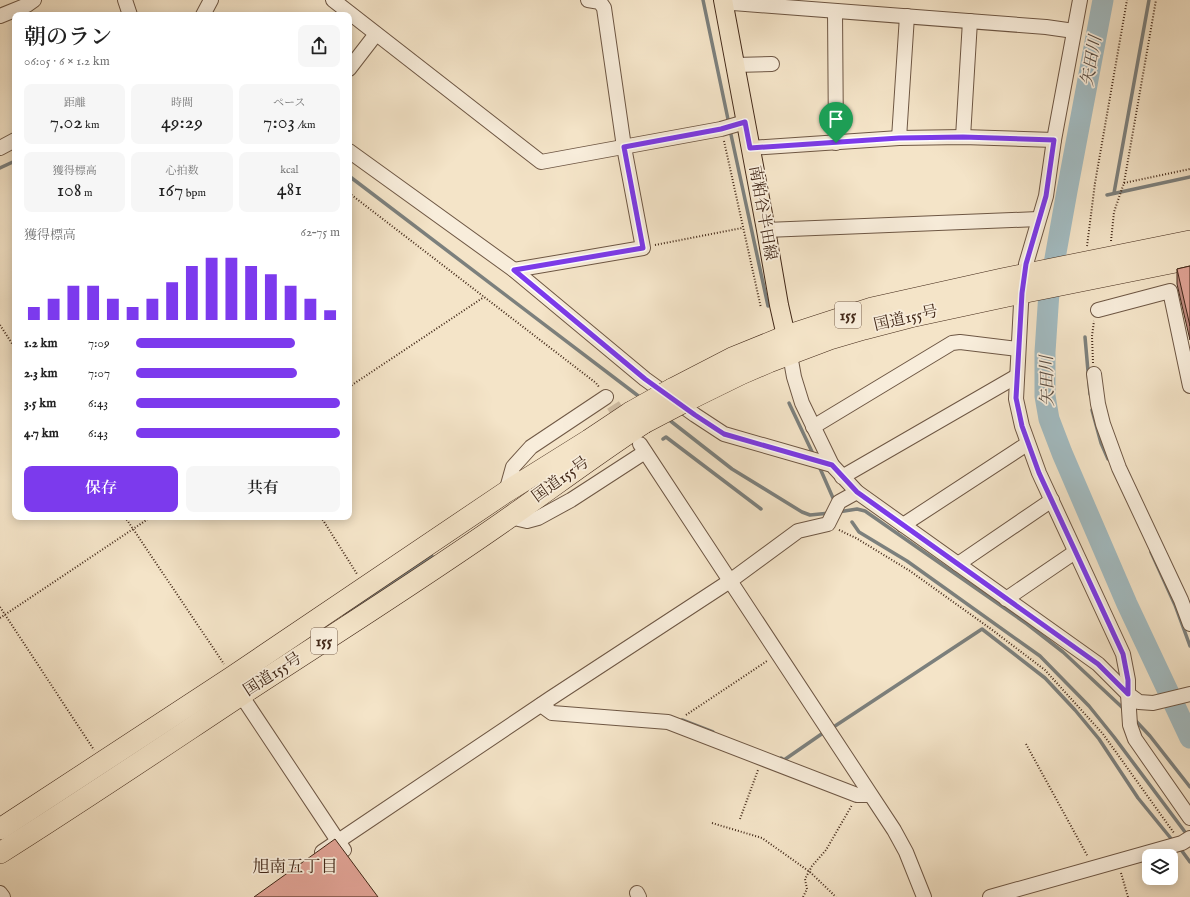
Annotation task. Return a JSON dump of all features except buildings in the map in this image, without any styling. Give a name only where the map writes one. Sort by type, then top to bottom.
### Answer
[{"type":"highway","name":"国道155号","points":[[0,853],[100,790],[364,588],[506,492],[589,440],[637,418],[679,395],[741,374],[788,345],[830,339],[1028,283],[1190,241]]},
{"type":"highway","name":"国道155号","points":[[1080,270],[1190,259]]},
{"type":"highway","name":"国道155号","points":[[0,829],[102,762],[369,612],[510,517],[605,449],[637,418]]},
{"type":"main road","name":"南粕谷半田線","points":[[724,2],[779,305],[788,345]]},
{"type":"street","points":[[0,16],[27,5],[34,0]]},
{"type":"street","points":[[126,0],[129,12]]},
{"type":"street","points":[[204,12],[210,0]]},
{"type":"street","points":[[333,0],[348,12]]},
{"type":"street","points":[[514,270],[643,248],[624,147],[604,8],[600,2],[588,0]]},
{"type":"street","points":[[1080,0],[1054,140],[1046,196],[1038,219],[1018,349],[1016,398],[1027,444],[1039,473],[1123,654],[1128,680],[1130,725],[1135,739],[1190,818]]},
{"type":"street","points":[[724,2],[1046,27],[1074,31]]},
{"type":"street","points":[[835,11],[836,143]]},
{"type":"street","points":[[352,15],[541,162],[721,129],[745,122]]},
{"type":"street","points":[[899,138],[907,16]]},
{"type":"street","points":[[963,137],[970,21]]},
{"type":"street","points":[[352,64],[376,34]]},
{"type":"street","points":[[735,64],[772,64]]},
{"type":"street","points":[[750,148],[899,138],[963,137],[1054,140]]},
{"type":"street","points":[[0,148],[12,142]]},
{"type":"street","points":[[352,153],[514,270],[645,379],[724,434],[832,465]]},
{"type":"street","points":[[766,230],[1038,219]]},
{"type":"street","points":[[1098,310],[1170,291],[1190,386]]},
{"type":"street","points":[[814,427],[952,343],[960,342],[1018,349]]},
{"type":"street","points":[[788,345],[794,377],[802,403],[832,465],[857,492],[1098,664],[1128,694],[1139,702],[1153,703],[1190,694]]},
{"type":"street","points":[[1094,374],[1098,404],[1119,468],[1181,600],[1190,624]]},
{"type":"street","points":[[842,477],[1017,376]]},
{"type":"street","points":[[506,492],[513,467],[531,447],[606,397]]},
{"type":"street","points":[[903,525],[1027,444]]},
{"type":"street","points":[[510,517],[531,521],[544,515],[571,500],[642,448],[778,654],[864,795],[894,830],[906,852],[924,897]]},
{"type":"street","points":[[312,859],[541,705],[730,581],[798,531],[828,524],[839,502],[857,492]]},
{"type":"street","points":[[958,564],[1052,500]]},
{"type":"street","points":[[1006,599],[1075,552]]},
{"type":"street","points":[[237,686],[350,860]]},
{"type":"street","points":[[541,705],[552,713],[668,722],[762,759],[864,795]]},
{"type":"street","points":[[990,897],[1118,861],[1186,844]]},
{"type":"street","points":[[0,892],[3,897]]},
{"type":"path","points":[[1080,270],[1087,252],[1095,183],[1127,0]]},
{"type":"path","points":[[1111,241],[1114,212],[1123,184],[1156,0]]},
{"type":"path","points":[[721,129],[760,308]]},
{"type":"path","points":[[1123,184],[1190,169]]},
{"type":"path","points":[[352,195],[596,383],[606,397]]},
{"type":"path","points":[[643,248],[742,228]]},
{"type":"path","points":[[352,385],[484,297]]},
{"type":"path","points":[[1094,374],[1092,325],[1098,310]]},
{"type":"path","points":[[0,325],[12,343]]},
{"type":"path","points":[[127,520],[237,686]]},
{"type":"path","points":[[0,618],[146,520]]},
{"type":"path","points":[[323,520],[364,588]]},
{"type":"path","points":[[828,524],[856,538],[910,571],[992,629],[1045,670],[1103,734],[1186,844]]},
{"type":"path","points":[[0,607],[102,762]]},
{"type":"path","points":[[679,726],[684,716],[778,654]]},
{"type":"path","points":[[1026,744],[1094,868]]},
{"type":"path","points":[[740,819],[762,759]]},
{"type":"path","points":[[803,897],[808,889],[805,879],[812,866],[826,850],[864,795]]},
{"type":"path","points":[[712,823],[762,838],[810,872],[836,897]]},
{"type":"path","points":[[1118,861],[1128,897]]},
{"type":"waterway","points":[[703,0],[729,124]]},
{"type":"waterway","name":"矢田川","points":[[1103,0],[1049,292],[1045,352],[1045,396],[1049,419],[1062,453],[1127,604],[1190,738]]},
{"type":"waterway","points":[[1114,193],[1149,0]]},
{"type":"waterway","points":[[730,130],[768,306]]},
{"type":"waterway","points":[[0,168],[12,162]]},
{"type":"waterway","points":[[1107,195],[1190,177]]},
{"type":"waterway","points":[[352,178],[641,398]]},
{"type":"waterway","points":[[1085,337],[1090,394]]},
{"type":"waterway","points":[[789,403],[814,456]]},
{"type":"waterway","points":[[1092,410],[1101,443],[1108,459]]},
{"type":"waterway","points":[[668,419],[732,469],[802,512],[810,515],[830,513]]},
{"type":"waterway","points":[[663,439],[666,437],[761,509]]},
{"type":"waterway","points":[[819,466],[833,498]]},
{"type":"waterway","points":[[838,512],[857,509],[865,511],[1027,624],[1063,652],[1125,710]]},
{"type":"waterway","points":[[852,522],[859,532],[907,561],[1040,656],[1089,706],[1188,836]]},
{"type":"waterway","points":[[1151,552],[1175,605],[1190,646]]},
{"type":"waterway","points":[[344,614],[432,556]]},
{"type":"waterway","points":[[832,728],[982,629],[1045,678],[1075,710],[1099,739],[1138,798],[1173,841]]},
{"type":"waterway","points":[[682,720],[713,732]]},
{"type":"waterway","points":[[1135,720],[1150,736],[1190,787]]},
{"type":"waterway","points":[[781,758],[784,760],[823,733]]},
{"type":"waterway","points":[[1179,847],[1190,862]]},
{"type":"tunnel","points":[[613,405],[626,425]]},
{"type":"district","name":"旭南五丁目","points":[[295,867]]},
{"type":"route","points":[[745,122],[750,148],[836,143],[899,138],[963,137],[1054,140],[1046,196],[1026,264],[1022,293],[1016,398],[1022,426],[1039,473],[1123,654],[1128,680],[1128,694],[1098,664],[857,492],[832,465],[724,434],[645,379],[514,270],[643,248],[624,147],[721,129],[745,122]]}]
